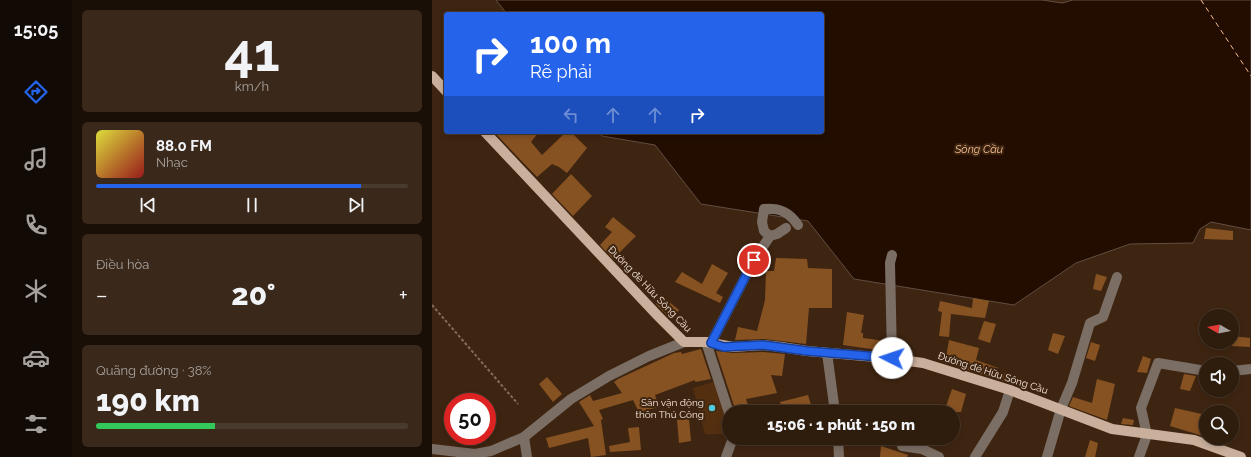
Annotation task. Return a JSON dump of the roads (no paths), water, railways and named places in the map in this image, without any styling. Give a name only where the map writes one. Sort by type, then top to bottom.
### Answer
[{"type":"main road","points":[[432,76],[444,89]]},
{"type":"main road","name":"Đường đê Hữu Sông Cầu","points":[[487,134],[684,342],[708,342],[724,347],[763,345],[827,353],[892,358],[923,363],[1010,390],[1112,429],[1147,435],[1194,440],[1241,457]]},
{"type":"street","points":[[770,236],[764,231],[762,222],[764,209],[775,208],[782,210],[791,215],[798,225]]},
{"type":"street","points":[[727,405],[708,342],[754,260],[770,236],[778,234],[786,228]]},
{"type":"street","points":[[892,255],[890,263],[892,358]]},
{"type":"street","points":[[1048,457],[1061,409],[1072,383],[1090,323],[1103,317],[1117,277]]},
{"type":"street","points":[[432,449],[475,454],[491,451],[524,437],[571,399],[609,376],[650,356],[684,342]]},
{"type":"street","points":[[827,353],[834,405]]},
{"type":"street","points":[[1138,457],[1147,435],[1142,408],[1158,363],[1199,370]]},
{"type":"street","points":[[1239,370],[1251,369]]},
{"type":"street","points":[[975,457],[1003,412],[1010,390]]},
{"type":"street","points":[[524,437],[527,457]]},
{"type":"street","points":[[726,457],[731,445]]},
{"type":"street","points":[[839,445],[840,457]]},
{"type":"street","points":[[902,446],[922,449],[938,457]]},
{"type":"water","name":"Sông Cầu","points":[[496,0],[1042,0],[1062,3],[1073,0],[1251,0],[1251,230],[1211,222],[1200,229],[1193,243],[1130,244],[1076,263],[1014,305],[854,279],[808,221],[701,204],[655,145],[602,136],[600,134],[824,134],[824,12],[505,12]]},
{"type":"place","name":"Sân vận động thôn Thủ Công","points":[[712,408]]}]
